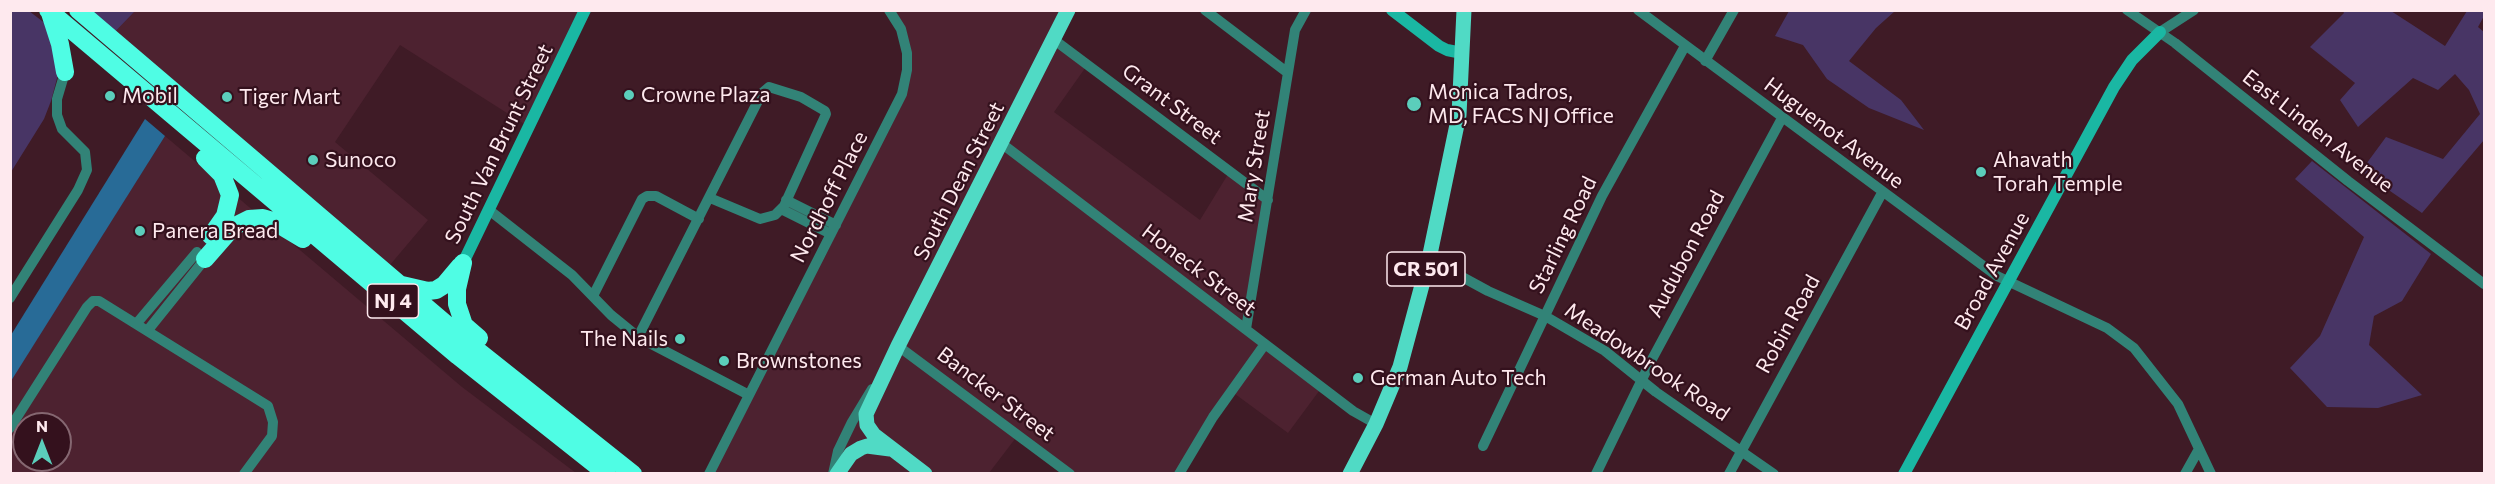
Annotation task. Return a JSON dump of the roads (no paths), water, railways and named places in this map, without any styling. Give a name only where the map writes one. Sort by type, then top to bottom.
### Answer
[{"type":"highway","name":"NJ 4","points":[[78,10],[398,284],[633,474]]},
{"type":"highway","name":"NJ 4","points":[[49,11],[458,357],[607,474]]},
{"type":"highway","points":[[49,11],[60,44],[64,72]]},
{"type":"highway","points":[[64,72],[75,56],[90,47]]},
{"type":"highway","points":[[179,122],[203,156],[222,175],[230,195],[228,211],[201,256]]},
{"type":"highway","points":[[201,256],[233,227],[245,220],[258,218],[278,223],[349,265]]},
{"type":"highway","points":[[398,284],[424,290],[436,290],[444,285],[464,263]]},
{"type":"highway","points":[[464,263],[456,299],[461,320],[500,357],[524,388]]},
{"type":"main road","name":"South Dean Street","points":[[890,448],[874,435],[866,420],[869,407],[898,345],[1068,10]]},
{"type":"main road","name":"CR 501","points":[[1350,474],[1376,424],[1400,368],[1429,259],[1457,131],[1461,101],[1464,10]]},
{"type":"main road","points":[[835,474],[855,451],[867,446],[890,448],[925,474]]},
{"type":"street","name":"South Van Brunt Street","points":[[464,263],[585,10]]},
{"type":"street","name":"Nordhoff Place","points":[[710,474],[904,87],[908,62],[904,37],[889,10]]},
{"type":"street","points":[[1205,10],[1288,73]]},
{"type":"street","name":"Mary Street","points":[[1246,329],[1295,30],[1306,10]]},
{"type":"street","points":[[1392,10],[1443,49],[1462,53]]},
{"type":"street","name":"Huguenot Avenue","points":[[1638,10],[1996,276],[2107,328],[2134,348],[2178,404],[2211,474]]},
{"type":"street","points":[[1705,61],[1734,10]]},
{"type":"street","name":"East Linden Avenue","points":[[2127,10],[2160,32],[2348,181],[2484,284]]},
{"type":"street","points":[[2160,32],[2194,10]]},
{"type":"street","name":"Broad Avenue","points":[[1904,474],[2114,87],[2132,60],[2160,32]]},
{"type":"street","name":"Grant Street","points":[[1053,39],[1268,200]]},
{"type":"street","name":"Starling Road","points":[[1483,446],[1602,196],[1685,46]]},
{"type":"street","points":[[10,297],[78,190],[87,170],[84,149],[62,129],[58,119],[56,102],[64,72]]},
{"type":"street","points":[[638,337],[762,93],[770,87],[801,96],[825,111],[826,114],[784,205],[775,215],[760,219],[710,198]]},
{"type":"street","name":"Audubon Road","points":[[1596,474],[1641,380],[1782,118]]},
{"type":"street","name":"Honeck Street","points":[[1001,143],[1353,411],[1376,424]]},
{"type":"street","name":"Robin Road","points":[[1729,474],[1882,193]]},
{"type":"street","points":[[593,296],[642,199],[647,196],[656,196],[699,219]]},
{"type":"street","points":[[784,205],[833,230]]},
{"type":"street","points":[[489,210],[562,266],[638,337],[749,395]]},
{"type":"street","points":[[137,323],[201,256]]},
{"type":"street","points":[[148,330],[201,256]]},
{"type":"street","name":"Meadowbrook Road","points":[[1429,259],[1488,291],[1545,316],[1605,351],[1641,380],[1774,474]]},
{"type":"street","points":[[10,428],[91,303],[100,301],[258,398],[270,409],[273,422],[272,435],[244,474]]},
{"type":"street","points":[[1179,474],[1213,417],[1265,344]]},
{"type":"street","name":"Bancker Street","points":[[898,345],[1070,474]]},
{"type":"street","name":"South Dean Street","points":[[835,474],[838,452],[858,409],[887,370]]},
{"type":"street","points":[[2185,474],[2199,449]]},
{"type":"water","points":[[145,119],[165,136],[11,381],[11,335]]},
{"type":"place","name":"Crowne Plaza","points":[[629,95]]},
{"type":"place","name":"Mobil","points":[[110,96]]},
{"type":"place","name":"Tiger Mart","points":[[227,97]]},
{"type":"place","name":"Monica Tadros, MD, FACS NJ Office","points":[[1414,104]]},
{"type":"place","name":"Sunoco","points":[[313,160]]},
{"type":"place","name":"Ahavath Torah Temple","points":[[1981,172]]},
{"type":"place","name":"Panera Bread","points":[[140,231]]},
{"type":"place","name":"The Nails","points":[[680,339]]},
{"type":"place","name":"Brownstones","points":[[724,361]]},
{"type":"place","name":"German Auto Tech","points":[[1358,378]]}]
